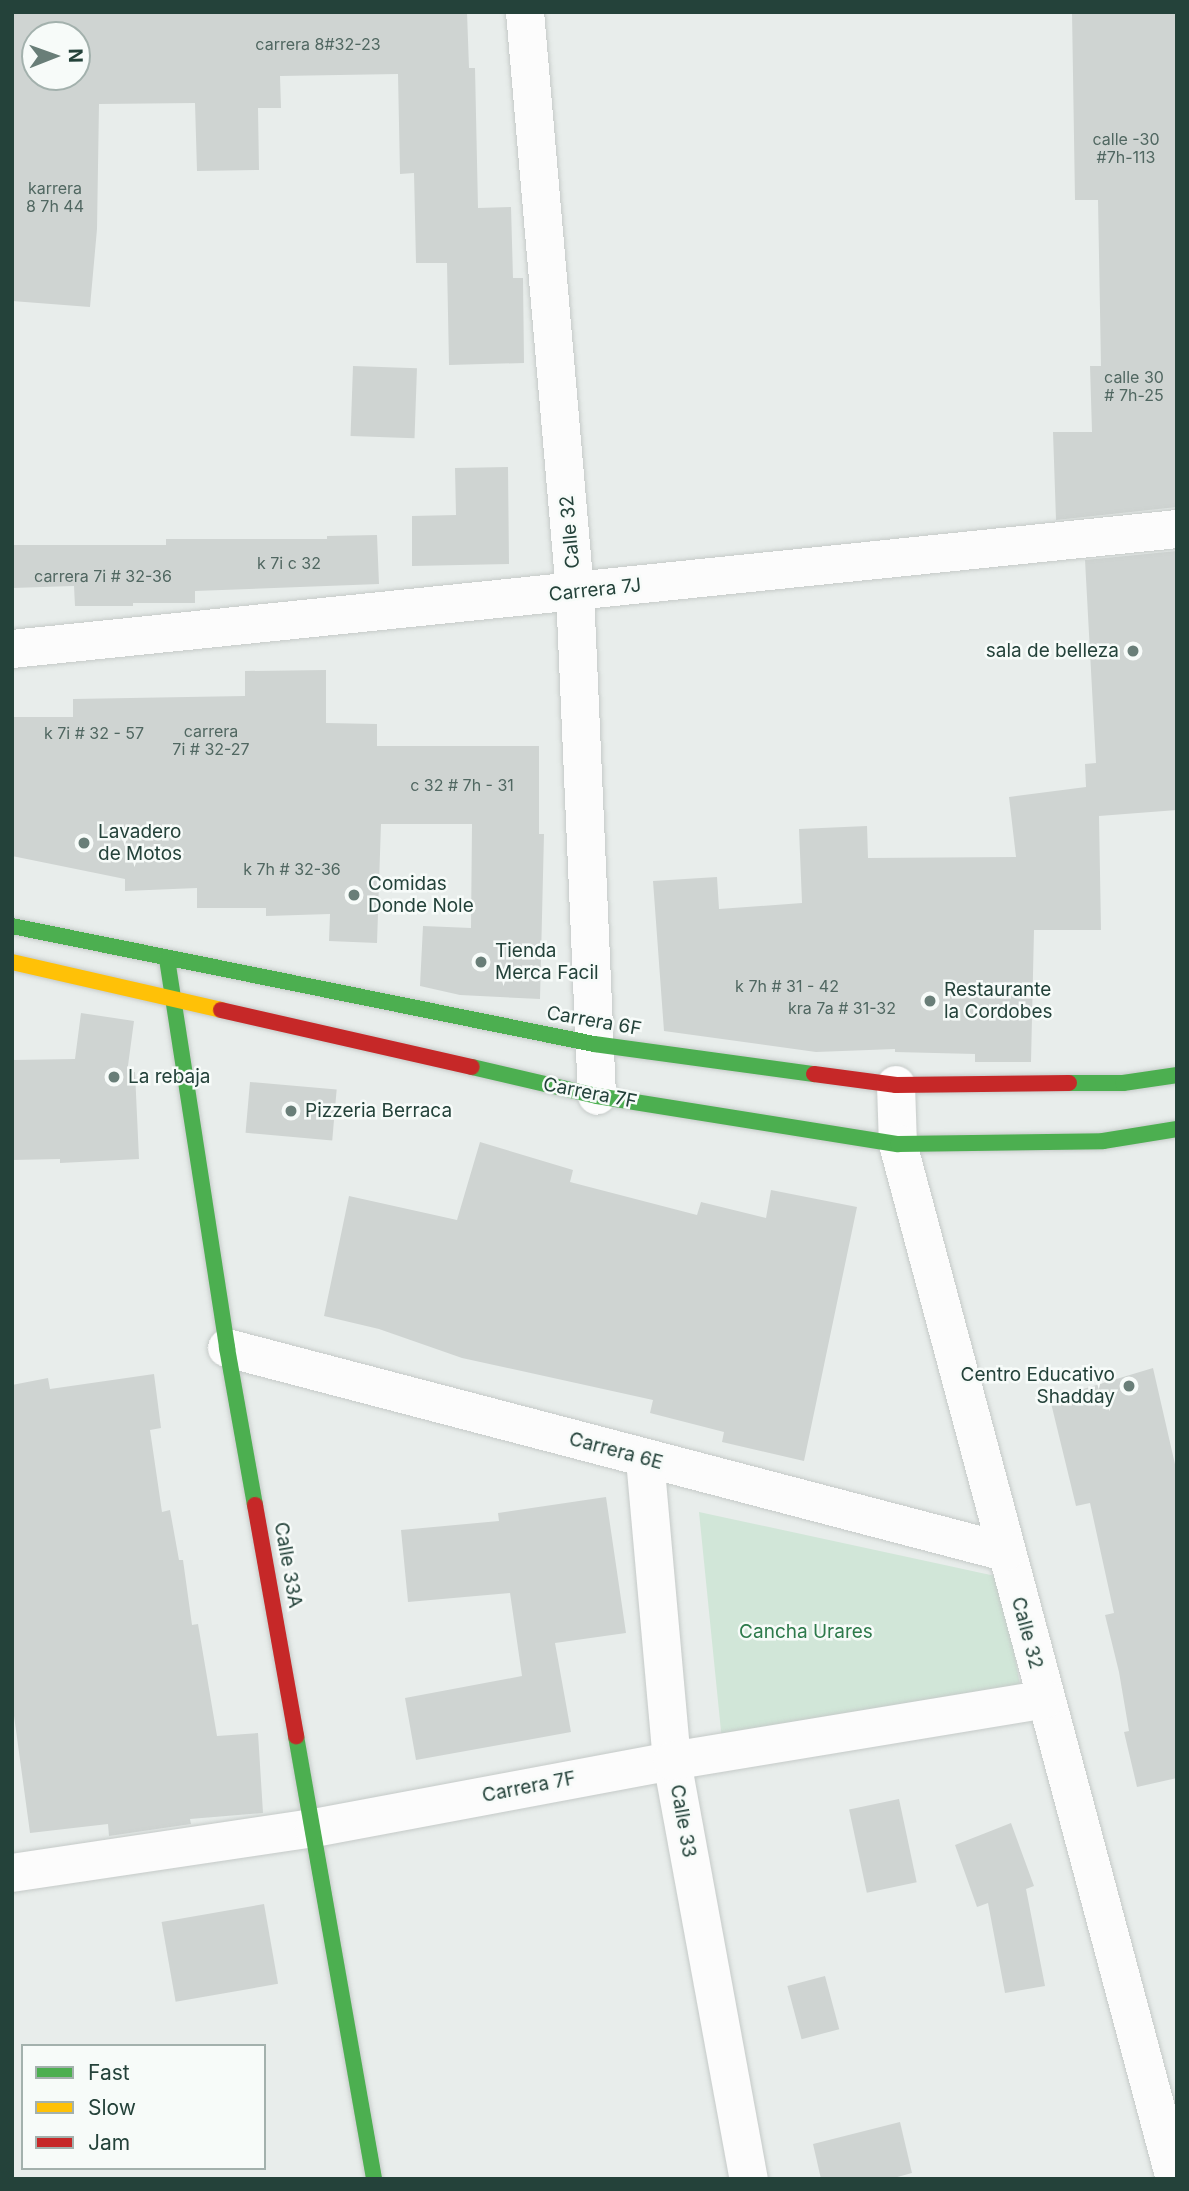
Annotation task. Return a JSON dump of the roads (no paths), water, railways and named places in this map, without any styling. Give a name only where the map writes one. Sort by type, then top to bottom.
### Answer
[{"type":"street","name":"Calle 32","points":[[525,12],[575,592],[597,1096]]},
{"type":"street","name":"Carrera 7J","points":[[12,649],[1177,529]]},
{"type":"street","name":"Carrera 6F","points":[[12,926],[594,1044],[896,1085],[1123,1083],[1177,1075]]},
{"type":"street","name":"Calle 33A","points":[[167,959],[227,1348],[374,2179]]},
{"type":"street","name":"Carrera 7F","points":[[12,962],[597,1096],[898,1144],[1103,1141],[1177,1129]]},
{"type":"street","name":"Calle 32","points":[[896,1085],[898,1144],[1005,1552],[1175,2179]]},
{"type":"street","name":"Carrera 6E","points":[[227,1348],[1005,1552]]},
{"type":"street","name":"Calle 33","points":[[645,1459],[672,1761],[749,2179]]},
{"type":"street","name":"Carrera 7F","points":[[12,1873],[314,1828],[672,1761],[1045,1699]]},
{"type":"place","name":"sala de belleza","points":[[1133,651]]},
{"type":"place","name":"Lavadero de Motos","points":[[84,843]]},
{"type":"place","name":"Comidas Donde Nole","points":[[354,895]]},
{"type":"place","name":"Tienda Merca Facil","points":[[481,962]]},
{"type":"place","name":"Restaurante la Cordobes","points":[[930,1001]]},
{"type":"place","name":"La rebaja","points":[[114,1077]]},
{"type":"place","name":"Pizzeria Berraca","points":[[291,1111]]},
{"type":"place","name":"Centro Educativo Shadday","points":[[1129,1386]]},
{"type":"park label","name":"Cancha Urares","points":[[806,1632]]}]
